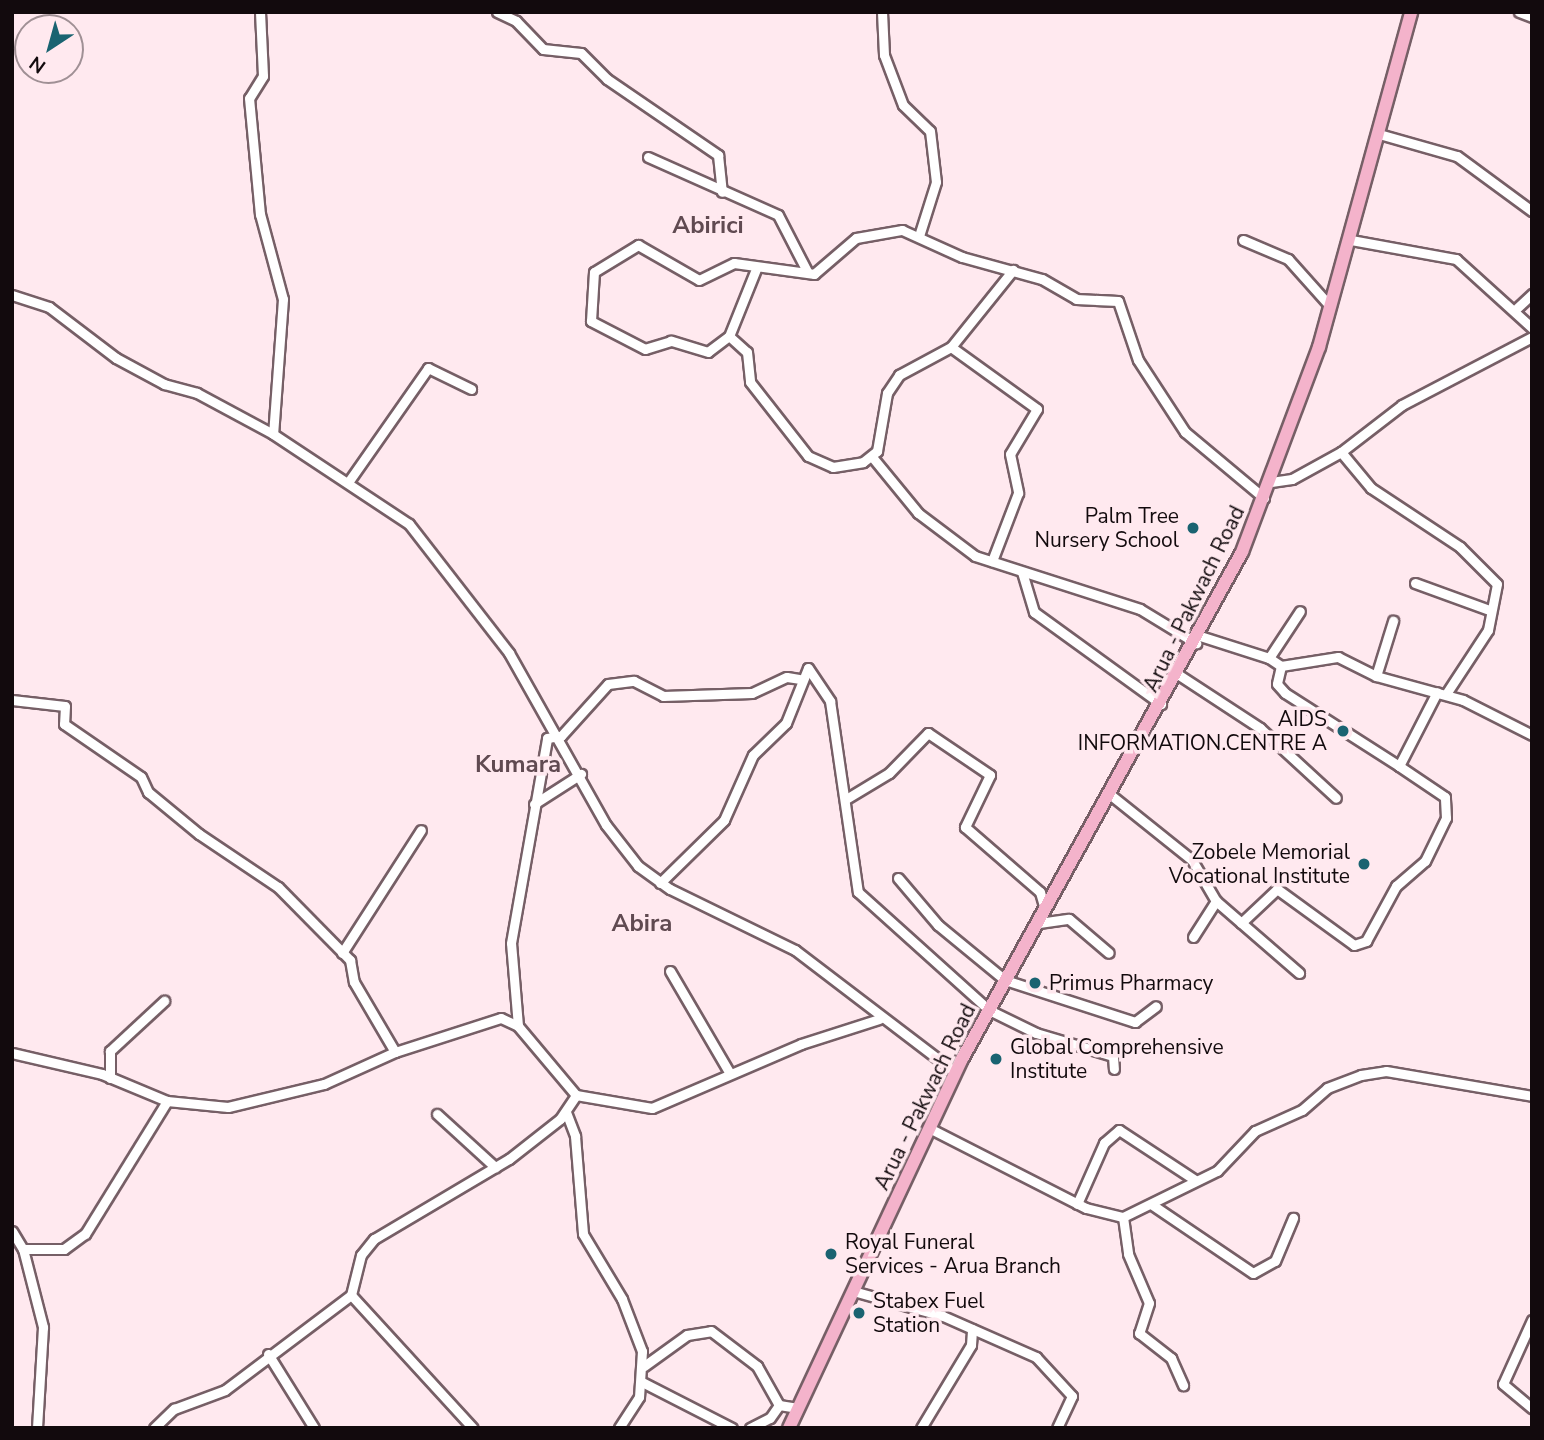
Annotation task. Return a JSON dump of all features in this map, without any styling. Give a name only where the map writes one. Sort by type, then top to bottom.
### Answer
[{"type":"main road","name":"Arua - Pakwach Road","points":[[789,1428],[956,1072],[1005,980],[1180,674],[1264,498],[1351,240],[1411,12]]},
{"type":"street","points":[[260,12],[263,76],[249,98],[260,214],[283,299],[273,434]]},
{"type":"street","points":[[497,12],[516,20],[543,48],[581,53],[607,79],[718,155],[722,192]]},
{"type":"street","points":[[882,12],[884,55],[903,105],[930,131],[936,182],[919,236]]},
{"type":"street","points":[[1519,12],[1532,17]]},
{"type":"street","points":[[1379,134],[1457,156],[1532,211]]},
{"type":"street","points":[[648,158],[778,215],[808,272]]},
{"type":"street","points":[[756,269],[729,336],[702,353],[676,342],[645,349],[617,338],[591,321],[592,276],[613,258],[644,245],[699,280],[734,263],[756,269],[808,272],[829,267],[867,233],[893,229],[1013,270],[1076,299],[1120,303],[1138,360],[1185,432],[1264,498]]},
{"type":"street","points":[[1243,240],[1288,259],[1329,306]]},
{"type":"street","points":[[1351,240],[1456,259],[1517,308],[1532,328]]},
{"type":"street","points":[[873,458],[892,384],[908,367],[951,347],[1013,270]]},
{"type":"street","points":[[1517,308],[1532,294]]},
{"type":"street","points":[[12,295],[49,307],[116,358],[164,384],[197,393],[273,434],[349,481],[413,528],[503,643],[561,736],[614,838],[660,883],[790,947],[879,1019],[956,1072]]},
{"type":"street","points":[[729,336],[747,352],[750,382],[808,456],[833,467],[873,458]]},
{"type":"street","points":[[1271,482],[1292,479],[1341,452],[1402,405],[1532,337]]},
{"type":"street","points":[[951,347],[1037,409],[1010,454],[1018,493],[992,561]]},
{"type":"street","points":[[349,481],[428,368],[471,389]]},
{"type":"street","points":[[1341,452],[1371,488],[1460,547],[1497,584],[1489,610],[1488,630],[1441,693],[1399,766]]},
{"type":"street","points":[[873,458],[943,537],[992,561],[1140,609],[1198,640],[1269,658],[1281,666],[1334,656],[1376,676],[1441,693],[1532,735]]},
{"type":"street","points":[[1021,572],[1037,614],[1163,705]]},
{"type":"street","points":[[1415,583],[1489,610]]},
{"type":"street","points":[[1269,658],[1300,611]]},
{"type":"street","points":[[1376,676],[1393,621]]},
{"type":"street","points":[[1241,923],[1277,889],[1354,945],[1366,942],[1396,886],[1425,861],[1446,818],[1444,797],[1285,693],[1277,684],[1281,666]]},
{"type":"street","points":[[660,883],[724,820],[753,755],[786,723],[799,679],[808,668],[828,695],[846,799],[858,892],[989,1010],[1036,1033],[1112,1056],[1114,1069]]},
{"type":"street","points":[[1180,674],[1260,728],[1336,798]]},
{"type":"street","points":[[518,1026],[511,943],[546,740],[561,736],[608,684],[634,681],[663,696],[752,693],[787,677],[799,679]]},
{"type":"street","points":[[12,700],[65,706],[64,724],[141,777],[148,792],[199,834],[271,881],[342,953],[395,1052]]},
{"type":"street","points":[[846,799],[889,773],[928,733],[990,775],[965,827],[1040,892],[1046,910]]},
{"type":"street","points":[[534,804],[581,774]]},
{"type":"street","points":[[1112,796],[1192,860],[1216,901],[1299,973]]},
{"type":"street","points":[[342,953],[421,830]]},
{"type":"street","points":[[898,878],[938,925],[1005,980],[1135,1021],[1156,1006]]},
{"type":"street","points":[[1193,937],[1216,901]]},
{"type":"street","points":[[1039,923],[1069,919],[1109,953]]},
{"type":"street","points":[[670,971],[729,1072]]},
{"type":"street","points":[[110,1078],[110,1051],[164,1001]]},
{"type":"street","points":[[12,1052],[110,1078],[167,1101],[244,1104],[324,1084],[395,1052],[498,1018],[518,1026],[576,1095],[652,1108],[729,1072],[879,1019]]},
{"type":"street","points":[[929,1128],[1077,1204],[1123,1217],[1226,1165],[1255,1131],[1320,1093],[1383,1070],[1532,1096]]},
{"type":"street","points":[[154,1428],[174,1409],[218,1395],[268,1354],[351,1295],[361,1255],[379,1235],[495,1167],[566,1112],[576,1095]]},
{"type":"street","points":[[23,1249],[64,1249],[85,1234],[167,1101]]},
{"type":"street","points":[[566,1112],[575,1136],[578,1217],[622,1299],[644,1366],[642,1382],[620,1428]]},
{"type":"street","points":[[438,1114],[495,1167]]},
{"type":"street","points":[[1077,1204],[1104,1143],[1118,1130],[1195,1180]]},
{"type":"street","points":[[1151,1203],[1253,1273],[1275,1261],[1293,1218]]},
{"type":"street","points":[[1123,1217],[1128,1254],[1149,1303],[1139,1333],[1171,1358],[1183,1385]]},
{"type":"street","points":[[12,1231],[23,1249],[44,1340],[37,1428]]},
{"type":"street","points":[[853,1292],[1014,1343],[1064,1383],[1072,1399],[1057,1428]]},
{"type":"street","points":[[351,1295],[473,1428]]},
{"type":"street","points":[[1532,1320],[1503,1384],[1532,1408]]},
{"type":"street","points":[[921,1428],[971,1345],[972,1329]]},
{"type":"street","points":[[644,1366],[694,1331],[711,1331],[757,1366],[779,1405]]},
{"type":"street","points":[[268,1354],[314,1428]]},
{"type":"street","points":[[642,1382],[732,1428]]},
{"type":"street","points":[[779,1405],[798,1408]]},
{"type":"street","points":[[750,1428],[770,1418],[779,1405]]},
{"type":"place","name":"Palm Tree Nursery School","points":[[1193,528]]},
{"type":"place","name":"AIDS INFORMATION.CENTRE A","points":[[1343,731]]},
{"type":"place","name":"Zobele Memorial Vocational Institute","points":[[1364,864]]},
{"type":"place","name":"Primus Pharmacy","points":[[1035,983]]},
{"type":"place","name":"Global Comprehensive Institute","points":[[996,1059]]},
{"type":"place","name":"Royal Funeral Services - Arua Branch","points":[[831,1254]]},
{"type":"place","name":"Stabex Fuel Station","points":[[859,1313]]},
{"type":"district","name":"Abirici","points":[[708,226]]},
{"type":"district","name":"Kumara","points":[[518,765]]},
{"type":"district","name":"Abira","points":[[642,924]]}]
